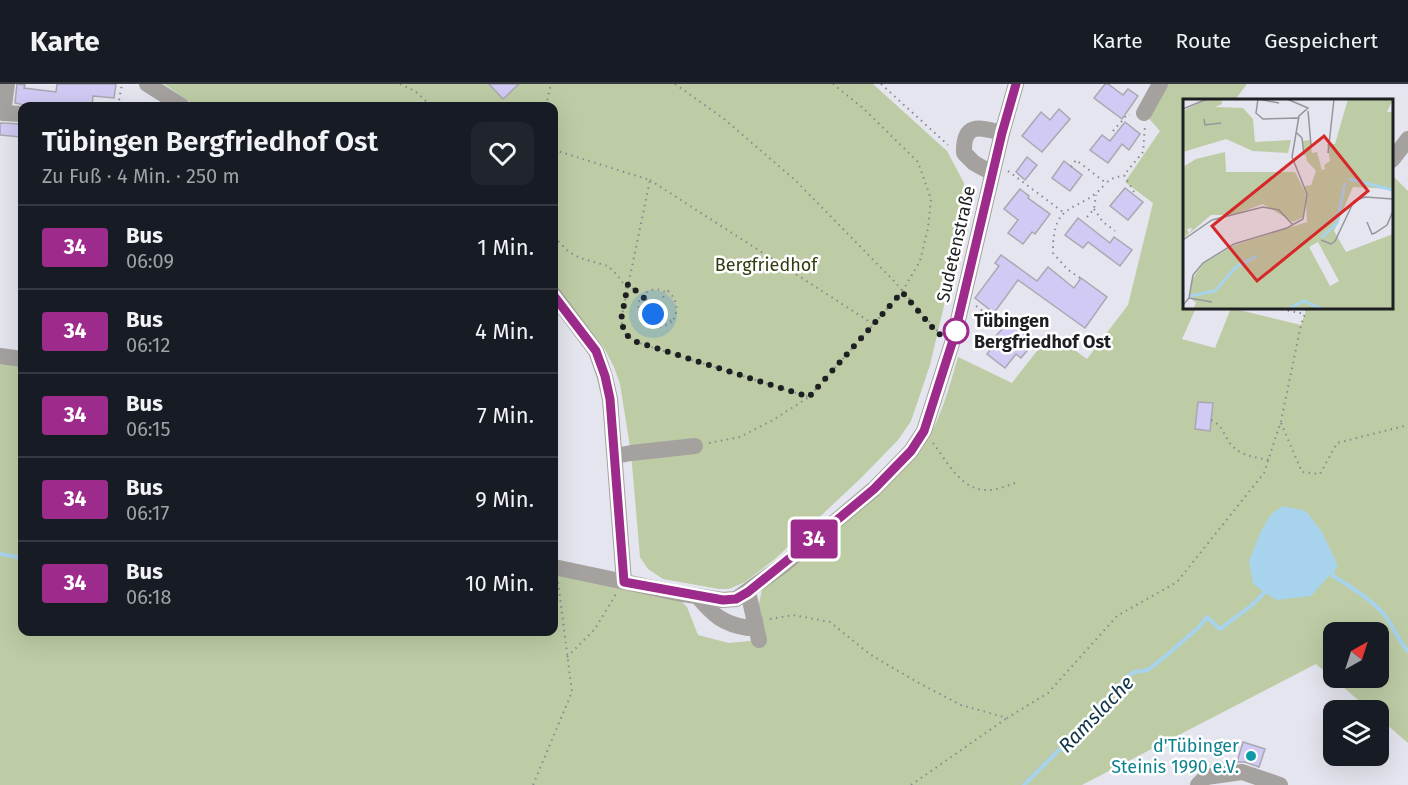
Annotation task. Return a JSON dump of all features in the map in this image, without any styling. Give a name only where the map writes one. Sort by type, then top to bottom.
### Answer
[{"type":"street","points":[[7,84],[3,112],[18,114]]},
{"type":"street","points":[[147,84],[176,102]]},
{"type":"street","name":"Sudetenstraße","points":[[558,568],[698,597],[736,599],[782,566],[874,489],[911,451],[924,431],[954,337],[993,167],[1016,84]]},
{"type":"street","points":[[1144,113],[1160,84]]},
{"type":"street","points":[[993,167],[974,163],[964,153],[966,136],[972,129],[980,127],[1002,133]]},
{"type":"street","points":[[1393,159],[1408,139]]},
{"type":"street","points":[[558,301],[596,351],[605,376],[610,399],[624,582]]},
{"type":"street","points":[[0,356],[18,358]]},
{"type":"street","points":[[615,456],[694,446]]},
{"type":"street","points":[[748,592],[759,640]]},
{"type":"street","points":[[698,597],[712,615],[734,626],[748,627],[755,621]]},
{"type":"street","points":[[1198,785],[1206,777],[1242,772],[1280,785]]},
{"type":"path","points":[[119,102],[122,84]]},
{"type":"path","points":[[400,84],[415,91],[427,102]]},
{"type":"path","points":[[547,102],[551,84]]},
{"type":"path","points":[[675,84],[723,118],[795,180],[894,281],[938,334],[954,337]]},
{"type":"path","points":[[694,446],[740,437],[773,420],[809,397],[902,292],[920,261],[928,228],[931,199],[918,162],[863,108],[834,84]]},
{"type":"path","points":[[881,84],[952,148],[964,153]]},
{"type":"path","points":[[1080,278],[1067,269],[1053,253],[1057,222],[1063,212],[1096,195],[1111,178],[1124,175],[1143,152],[1146,135],[1144,113],[1127,115],[1113,131]]},
{"type":"path","points":[[558,151],[650,180],[873,324]]},
{"type":"path","points":[[1071,167],[1076,159],[1106,183]]},
{"type":"path","points":[[993,167],[1063,212]]},
{"type":"path","points":[[1124,175],[1134,192]]},
{"type":"path","points":[[650,180],[621,320],[625,334],[637,342],[809,397]]},
{"type":"path","points":[[1087,217],[1094,209],[1096,195]]},
{"type":"path","points":[[1094,209],[1103,222],[1115,231]]},
{"type":"path","points":[[558,241],[569,252],[580,258],[608,267],[627,289]]},
{"type":"path","points":[[628,284],[650,303],[658,303],[667,293]]},
{"type":"path","points":[[652,289],[661,289],[667,293],[668,291],[677,305],[676,315],[672,322],[666,326],[657,327],[643,321],[645,319],[640,314],[638,305],[642,296],[652,289]]},
{"type":"path","points":[[964,297],[1002,325]]},
{"type":"path","points":[[645,319],[650,312],[648,309],[650,303]]},
{"type":"path","points":[[658,303],[660,311],[672,322]]},
{"type":"path","points":[[1281,309],[1305,314]]},
{"type":"path","points":[[911,785],[1047,693],[1118,616],[1177,582],[1264,473],[1281,421],[1307,309]]},
{"type":"path","points":[[650,312],[656,314],[660,311]]},
{"type":"path","points":[[1211,420],[1221,427],[1230,443],[1245,455],[1269,460]]},
{"type":"path","points":[[1281,421],[1302,472],[1320,474],[1337,443],[1408,425]]},
{"type":"path","points":[[924,431],[964,483],[985,490],[1018,482]]},
{"type":"path","points":[[567,657],[595,630],[624,582]]},
{"type":"path","points":[[533,785],[572,692],[558,590]]},
{"type":"path","points":[[755,621],[793,615],[830,622],[871,655],[917,682],[961,705],[1007,718]]},
{"type":"green space","name":"Bergfriedhof","points":[[164,84],[873,84],[947,151],[964,183],[962,229],[930,365],[911,421],[898,440],[862,477],[775,559],[745,582],[729,589],[719,589],[663,579],[648,569],[640,557],[631,453],[620,384],[614,367],[603,346],[558,294],[558,102],[190,102]]},
{"type":"green space","points":[[1160,84],[1247,84],[1236,99],[1183,99],[1183,309],[1196,309],[1182,339],[1215,348],[1231,309],[1301,325],[1307,309],[1393,309],[1393,176],[1408,191],[1408,743],[1389,727],[1389,700],[1358,700],[1344,688],[1389,688],[1389,622],[1323,622],[1323,670],[1316,664],[1082,785],[0,785],[0,362],[18,364],[18,636],[558,636],[558,572],[678,598],[687,607],[698,635],[729,643],[758,640],[755,621],[762,590],[918,455],[937,420],[958,357],[1012,383],[1051,333],[1087,359],[1128,305],[1153,203],[1125,182],[1160,131],[1144,113]]},
{"type":"water","points":[[1283,506],[1306,511],[1322,532],[1338,566],[1311,596],[1276,600],[1253,584],[1249,561],[1261,531],[1271,514]]},
{"type":"building","points":[[17,84],[25,85],[24,88],[56,92],[57,84],[116,84],[114,98],[93,96],[92,102],[15,103]]},
{"type":"building","points":[[489,84],[519,84],[503,99]]},
{"type":"building","points":[[1105,84],[1123,95],[1128,89],[1138,96],[1122,119],[1094,98]]},
{"type":"building","points":[[1059,109],[1070,119],[1042,152],[1022,136],[1041,112],[1050,120]]},
{"type":"building","points":[[1125,122],[1140,134],[1129,150],[1122,144],[1108,163],[1090,150],[1102,135],[1110,141]]},
{"type":"building","points":[[0,123],[18,124],[18,137],[0,135]]},
{"type":"building","points":[[1027,157],[1037,165],[1025,180],[1016,172]]},
{"type":"building","points":[[1064,161],[1082,175],[1070,191],[1052,178]]},
{"type":"building","points":[[1125,188],[1143,202],[1128,220],[1110,206]]},
{"type":"building","points":[[1020,189],[1050,214],[1035,234],[1032,232],[1023,244],[1008,233],[1018,220],[1004,209]]},
{"type":"building","points":[[1078,218],[1110,243],[1114,237],[1132,250],[1120,266],[1088,242],[1083,248],[1065,235]]},
{"type":"building","points":[[1001,255],[1037,281],[1048,267],[1074,288],[1081,278],[1107,297],[1085,328],[1018,280],[994,313],[975,298],[999,266],[995,263]]},
{"type":"building","points":[[1010,320],[1035,341],[1021,358],[1016,354],[1005,368],[987,354],[998,340],[995,337]]},
{"type":"building","points":[[1198,402],[1213,403],[1210,431],[1195,429]]},
{"type":"building","name":"d'Tübinger Steinis 1990 e.V.","points":[[1243,742],[1265,749],[1259,767],[1237,762]]},
{"type":"waterway","points":[[0,554],[18,557]]},
{"type":"waterway","points":[[1332,568],[1333,576],[1353,588],[1382,612],[1408,651]]},
{"type":"waterway","name":"Ramslache","points":[[1024,785],[1058,751],[1093,721],[1101,705],[1128,676],[1135,672],[1148,670],[1199,627],[1207,617],[1220,629],[1252,605],[1268,589]]},
{"type":"bus line","name":"34","points":[[558,301],[596,351],[605,376],[610,399],[624,582],[723,600],[736,599],[782,566],[874,489],[911,451],[924,431],[954,337],[992,172],[1016,84]]},
{"type":"place","name":"Tübingen Bergfriedhof Ost","points":[[956,331]]},
{"type":"place","name":"d'Tübinger Steinis 1990 e.V.","points":[[1251,756]]},
{"type":"route","points":[[653,314],[648,309],[650,303],[628,284],[621,320],[625,334],[637,342],[809,397],[902,292],[938,334],[954,337],[956,331]]}]
